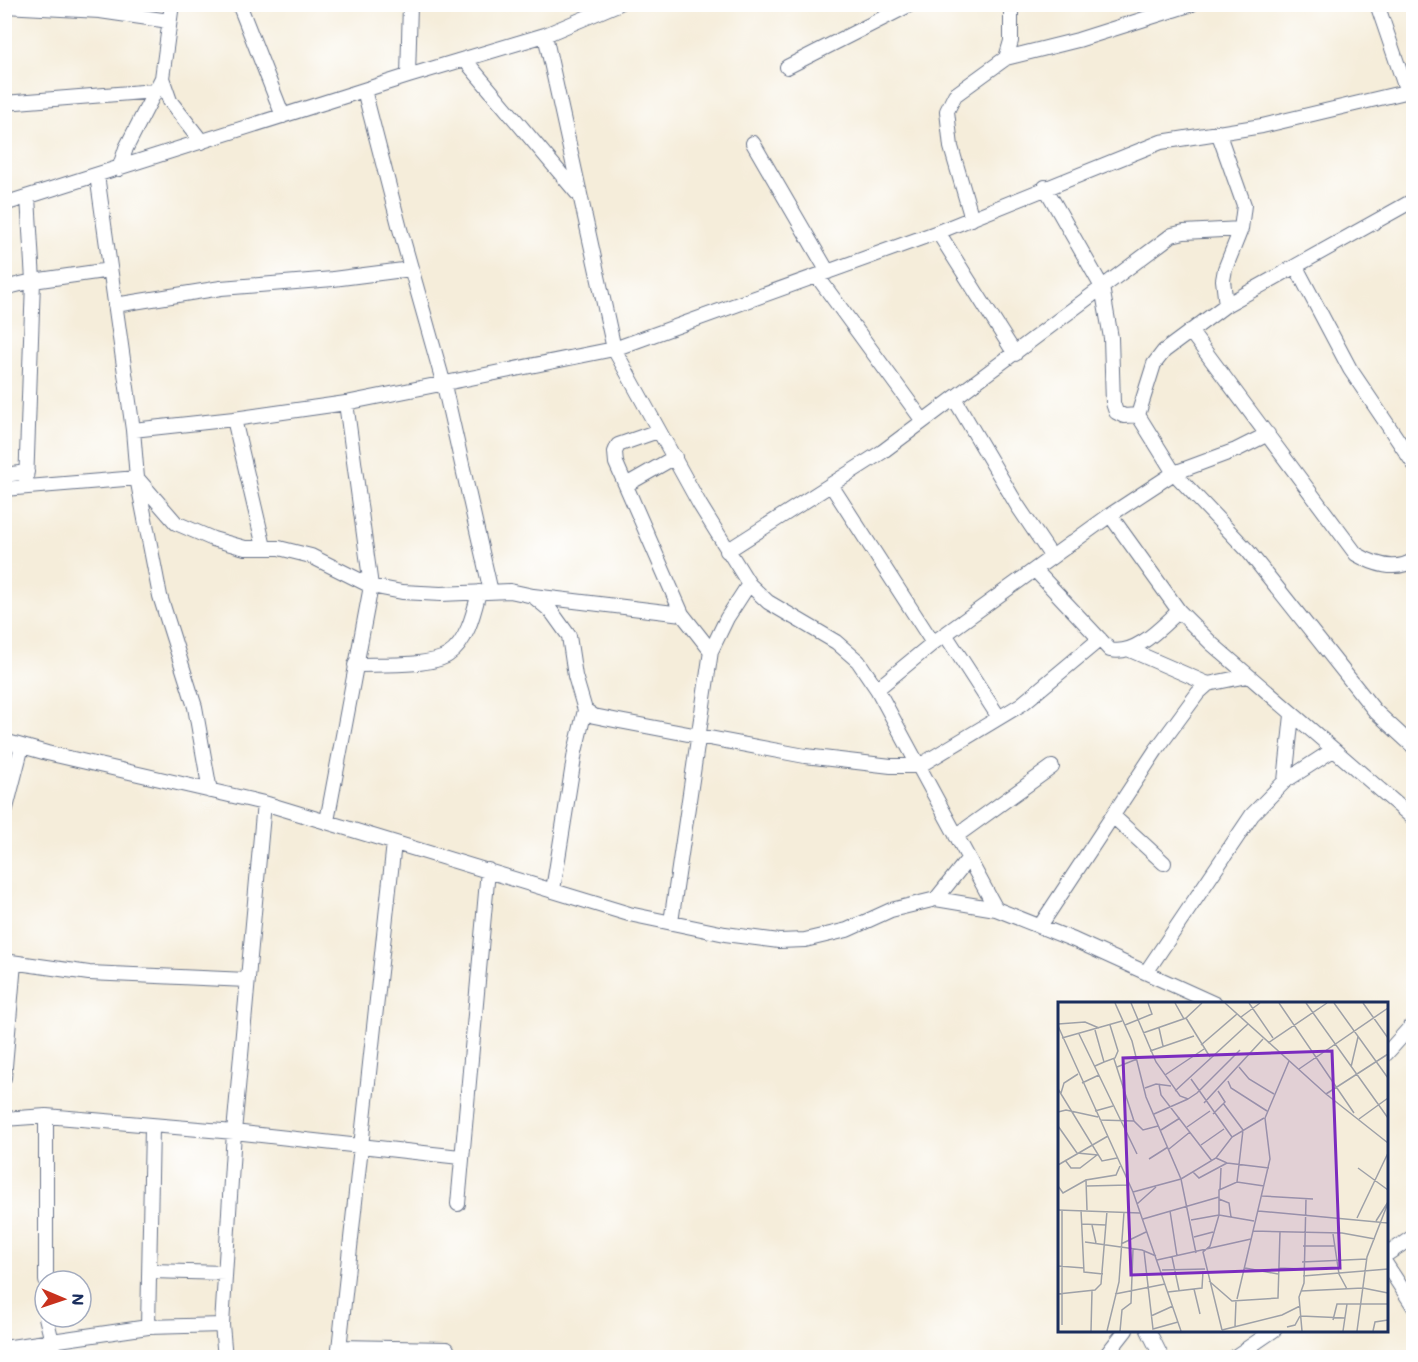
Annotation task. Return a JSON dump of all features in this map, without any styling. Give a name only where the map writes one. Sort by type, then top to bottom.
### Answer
[{"type":"street","points":[[119,169],[126,148],[162,78],[172,4]]},
{"type":"street","points":[[239,4],[283,116]]},
{"type":"street","points":[[408,76],[410,4]]},
{"type":"street","points":[[4,204],[545,35],[586,10],[618,4]]},
{"type":"street","points":[[787,67],[911,4]]},
{"type":"street","points":[[1006,58],[1011,41],[1011,4]]},
{"type":"street","points":[[972,219],[951,147],[947,111],[955,95],[1006,58],[1078,40],[1192,4]]},
{"type":"street","points":[[133,430],[346,403],[614,349],[938,232],[1161,142],[1262,126],[1410,91],[1377,4]]},
{"type":"street","points":[[4,6],[100,11],[169,21]]},
{"type":"street","points":[[545,35],[614,349],[658,431],[727,551],[749,584],[768,602],[836,642],[858,661],[877,689],[996,909]]},
{"type":"street","points":[[464,59],[579,194]]},
{"type":"street","points":[[162,78],[170,101],[202,142]]},
{"type":"street","points":[[355,665],[437,660],[450,654],[461,641],[485,592],[444,385],[364,90]]},
{"type":"street","points":[[4,103],[155,91]]},
{"type":"street","points":[[1218,132],[1242,194],[1244,216],[1225,269],[1223,280],[1226,305]]},
{"type":"street","points":[[753,143],[822,274],[923,421]]},
{"type":"street","points":[[97,176],[133,430],[137,478],[160,596],[195,707],[210,791]]},
{"type":"street","points":[[1045,187],[1102,287],[1111,338],[1113,403],[1116,412],[1124,416],[1138,415]]},
{"type":"street","points":[[26,478],[33,281],[28,197]]},
{"type":"street","points":[[1413,200],[1226,305],[1164,351],[1154,364],[1138,415],[1174,472],[1248,551],[1375,711],[1413,747]]},
{"type":"street","points":[[727,551],[831,485],[923,421],[1172,235],[1184,232],[1241,229]]},
{"type":"street","points":[[938,232],[1015,354]]},
{"type":"street","points":[[1296,267],[1350,369],[1413,464]]},
{"type":"street","points":[[115,305],[221,288],[333,279],[411,269]]},
{"type":"street","points":[[4,288],[33,281],[110,270]]},
{"type":"street","points":[[1190,331],[1356,554],[1370,562],[1390,566],[1411,565]]},
{"type":"street","points":[[954,398],[1028,524],[1052,557]]},
{"type":"street","points":[[327,821],[371,586],[346,403]]},
{"type":"street","points":[[234,419],[264,548]]},
{"type":"street","points":[[658,431],[618,445],[615,452],[616,464],[682,614],[711,651]]},
{"type":"street","points":[[877,689],[945,634],[1110,514],[1174,472],[1236,450],[1268,434]]},
{"type":"street","points":[[626,485],[675,457]]},
{"type":"street","points":[[4,475],[26,478],[137,478],[176,523],[213,539],[245,548],[279,548],[311,556],[371,586],[402,592],[441,594],[510,591],[533,596],[682,614]]},
{"type":"street","points":[[4,489],[26,478]]},
{"type":"street","points":[[831,485],[933,643]]},
{"type":"street","points":[[1110,514],[1179,611],[1247,676],[1413,819]]},
{"type":"street","points":[[1035,570],[1110,650],[1120,653],[1130,650],[1179,611]]},
{"type":"street","points":[[671,922],[711,651],[727,618],[749,584]]},
{"type":"street","points":[[533,596],[551,611],[569,636],[575,675],[585,710],[575,752],[553,890]]},
{"type":"street","points":[[945,634],[998,716]]},
{"type":"street","points":[[585,710],[594,716],[805,756],[891,766],[919,766],[998,716],[1023,704],[1100,639]]},
{"type":"street","points":[[1130,650],[1208,684],[1247,676]]},
{"type":"street","points":[[1040,926],[1156,750],[1208,684]]},
{"type":"street","points":[[1285,781],[1292,715]]},
{"type":"street","points":[[4,741],[264,803],[629,914],[725,934],[779,941],[806,940],[847,930],[891,910],[936,899],[996,909],[1147,971],[1211,1002]]},
{"type":"street","points":[[4,816],[22,746]]},
{"type":"street","points":[[1147,971],[1252,815],[1285,781],[1333,750]]},
{"type":"street","points":[[956,836],[1052,767]]},
{"type":"street","points":[[225,1358],[222,1325],[234,1132],[264,803]]},
{"type":"street","points":[[1113,816],[1164,863]]},
{"type":"street","points":[[394,843],[339,1352],[447,1349]]},
{"type":"street","points":[[936,899],[969,859]]},
{"type":"street","points":[[458,1204],[460,1157],[488,870]]},
{"type":"street","points":[[4,1078],[9,962],[88,973],[247,980]]},
{"type":"street","points":[[1388,1052],[1413,1023]]},
{"type":"street","points":[[4,1119],[46,1116],[234,1132],[361,1148],[460,1157]]},
{"type":"street","points":[[46,1116],[46,1269]]},
{"type":"street","points":[[148,1327],[151,1271],[152,1126]]},
{"type":"street","points":[[1388,1254],[1413,1236]]},
{"type":"street","points":[[1388,1267],[1413,1306]]},
{"type":"street","points":[[151,1271],[225,1273]]},
{"type":"street","points":[[4,1348],[148,1327],[222,1325]]},
{"type":"street","points":[[49,1329],[56,1358]]},
{"type":"street","points":[[1104,1358],[1124,1332]]},
{"type":"street","points":[[1149,1332],[1162,1358]]},
{"type":"street","points":[[1233,1358],[1271,1332]]}]
